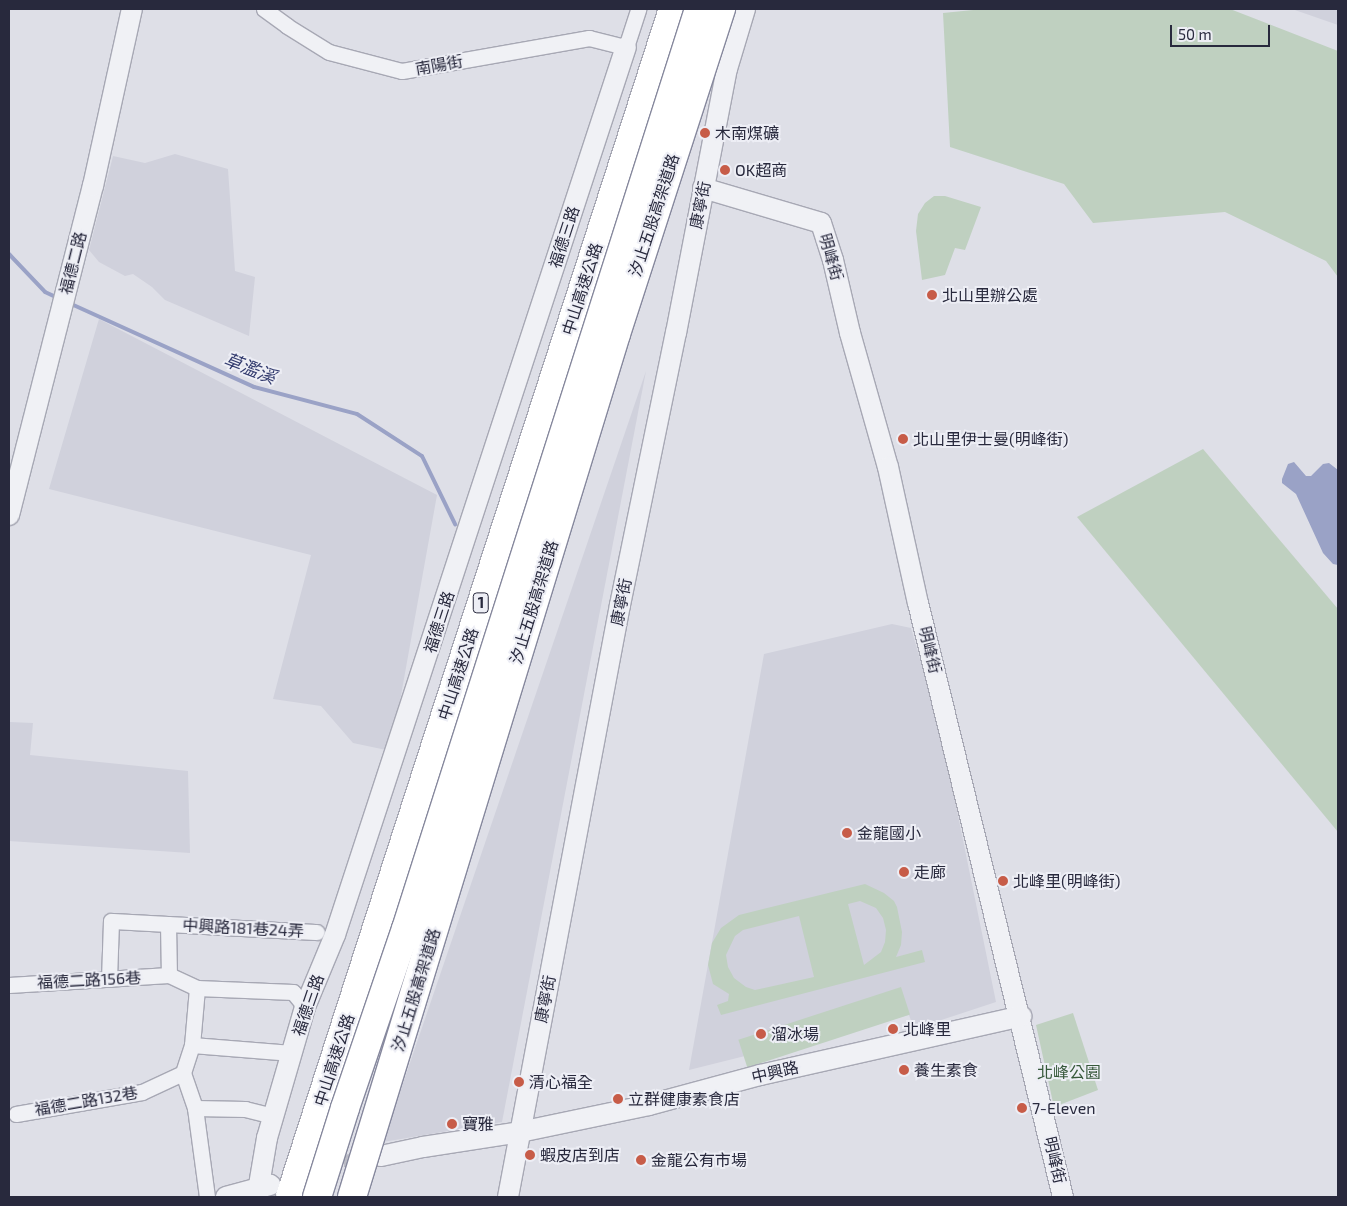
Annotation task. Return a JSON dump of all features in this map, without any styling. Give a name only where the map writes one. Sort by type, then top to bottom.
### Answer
[{"type":"highway","name":"中山高速公路","points":[[270,1192],[673,9]]},
{"type":"highway","name":"中山高速公路","points":[[317,1197],[406,929],[698,9]]},
{"type":"highway","name":"汐止五股高架道路","points":[[352,1197],[613,343],[721,9]]},
{"type":"street","name":"福德二路","points":[[9,515],[93,186],[132,9]]},
{"type":"street","name":"南陽街","points":[[264,9],[329,52],[402,71],[589,38],[626,47]]},
{"type":"street","points":[[626,47],[638,9]]},
{"type":"street","name":"康寧街","points":[[508,1197],[620,605],[727,69],[746,9]]},
{"type":"street","name":"福德三路","points":[[270,1192],[268,1138],[306,1007],[335,935],[406,723],[626,47]]},
{"type":"street","name":"明峰街","points":[[704,188],[821,223],[833,260],[850,333],[888,466],[918,603],[1063,1197]]},
{"type":"street","name":"中興路181巷24弄","points":[[109,979],[111,921],[317,932]]},
{"type":"street","points":[[168,924],[169,975],[197,988],[293,992],[306,1007]]},
{"type":"street","name":"福德二路156巷","points":[[9,984],[169,975]]},
{"type":"street","points":[[197,988],[192,1045],[183,1073],[194,1108],[207,1197]]},
{"type":"street","name":"中興路","points":[[381,1156],[423,1147],[520,1132],[649,1105],[760,1075],[1020,1016]]},
{"type":"street","points":[[192,1045],[292,1053]]},
{"type":"street","name":"福德二路132巷","points":[[16,1114],[142,1092],[183,1073]]},
{"type":"street","points":[[194,1108],[245,1109],[274,1116]]},
{"type":"street","points":[[226,1197],[270,1192]]},
{"type":"shaded area","points":[[1292,9],[1338,9],[1338,25]]},
{"type":"shaded area","points":[[175,154],[228,169],[235,271],[255,277],[249,336],[165,300],[152,287],[133,274],[125,276],[99,262],[89,250],[113,156],[145,163]]},
{"type":"shaded area","points":[[99,319],[437,495],[391,751],[353,743],[321,706],[273,699],[311,555],[49,489]]},
{"type":"shaded area","points":[[646,371],[502,1122],[383,1142]]},
{"type":"shaded area","name":"金龍國小","points":[[892,624],[911,628],[941,732],[996,1002],[914,1029],[909,1015],[689,1070],[764,654]]},
{"type":"shaded area","points":[[9,722],[33,723],[30,755],[188,771],[190,853],[9,841]]},
{"type":"green space","points":[[983,9],[1230,9],[1338,51],[1338,277],[1326,261],[1225,212],[1093,223],[1064,184],[950,147],[943,13]]},
{"type":"green space","points":[[934,196],[945,196],[981,207],[965,250],[955,248],[945,275],[922,280],[916,231],[918,214],[925,203]]},
{"type":"green space","points":[[1203,449],[1338,609],[1338,832],[1077,517]]},
{"type":"green space","points":[[865,884],[884,893],[894,901],[897,907],[902,932],[901,945],[896,957],[922,950],[925,962],[721,1015],[717,1005],[728,1001],[729,994],[713,984],[708,965],[712,943],[721,928],[739,915]],"holes":[[[860,901],[876,908],[883,918],[886,930],[885,942],[881,952],[864,965],[848,904]],[[799,916],[814,977],[755,990],[746,987],[734,978],[728,967],[726,955],[735,936],[743,930]]]},
{"type":"green space","points":[[901,987],[910,1015],[747,1067],[738,1040]]},
{"type":"green space","name":"北峰公園","points":[[1073,1013],[1098,1090],[1054,1107],[1036,1025]]},
{"type":"water","points":[[1294,462],[1306,476],[1311,476],[1323,464],[1329,463],[1338,470],[1338,565],[1333,564],[1323,553],[1296,494],[1282,483],[1288,464]]},
{"type":"waterway","name":"草濫溪","points":[[9,254],[45,292],[58,298]]},
{"type":"waterway","name":"草濫溪","points":[[69,303],[254,387],[357,414],[422,456],[455,524]]},
{"type":"tunnel","points":[[315,1173],[374,1158]]},
{"type":"place","name":"木南煤礦","points":[[705,133]]},
{"type":"place","name":"OK超商","points":[[725,170]]},
{"type":"place","name":"北山里辦公處","points":[[932,295]]},
{"type":"place","name":"北山里伊士曼(明峰街)","points":[[903,439]]},
{"type":"place","name":"金龍國小","points":[[847,833]]},
{"type":"place","name":"走廊","points":[[904,872]]},
{"type":"place","name":"北峰里(明峰街)","points":[[1003,881]]},
{"type":"place","name":"北峰里","points":[[893,1029]]},
{"type":"place","name":"溜冰場","points":[[761,1034]]},
{"type":"place","name":"養生素食","points":[[904,1070]]},
{"type":"place","name":"清心福全","points":[[519,1082]]},
{"type":"place","name":"立群健康素食店","points":[[618,1099]]},
{"type":"place","name":"7-Eleven","points":[[1022,1108]]},
{"type":"place","name":"寶雅","points":[[452,1124]]},
{"type":"place","name":"蝦皮店到店","points":[[530,1155]]},
{"type":"place","name":"金龍公有市場","points":[[641,1160]]}]
